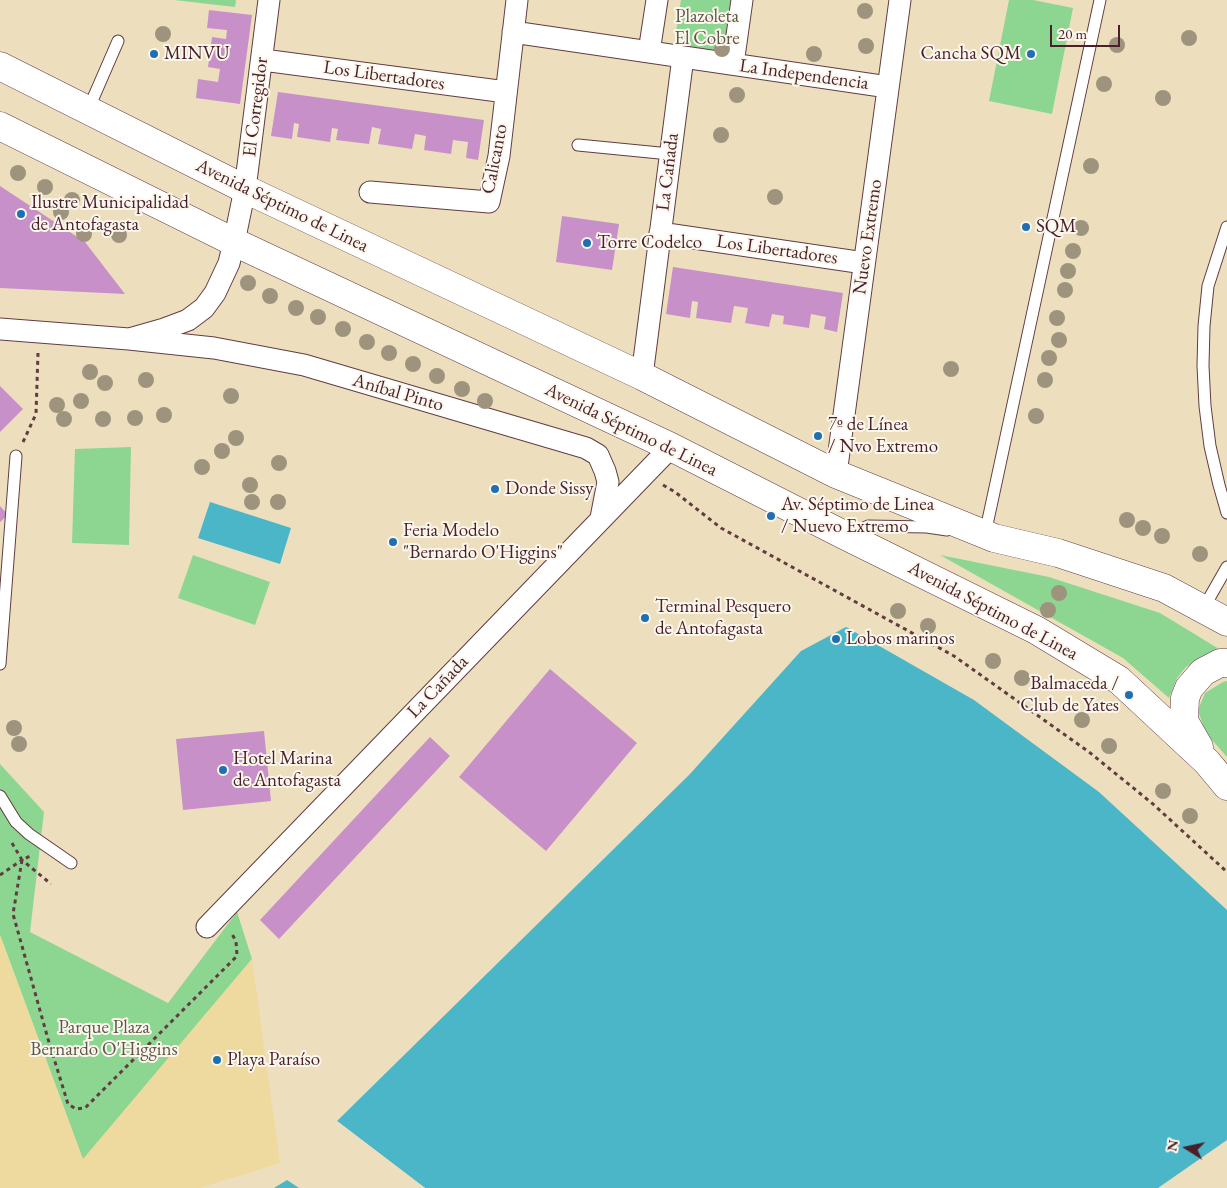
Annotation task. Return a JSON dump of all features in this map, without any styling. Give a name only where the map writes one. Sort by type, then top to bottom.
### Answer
[{"type":"highway","name":"Avenida Séptimo de Linea","points":[[0,66],[245,189],[642,376],[836,474],[994,538],[1058,553],[1164,588],[1227,622]]},
{"type":"highway","name":"Avenida Séptimo de Linea","points":[[0,126],[234,242],[671,447],[1036,630],[1120,680],[1207,762],[1227,786]]},
{"type":"highway","points":[[1207,762],[1184,721],[1184,698],[1189,688],[1202,672],[1227,663]]},
{"type":"street","name":"El Corregidor","points":[[234,242],[245,189],[263,60],[269,0]]},
{"type":"street","name":"Calicanto","points":[[370,192],[489,202],[498,156],[517,0]]},
{"type":"street","points":[[649,52],[657,0]]},
{"type":"street","points":[[733,64],[742,0]]},
{"type":"street","name":"Nuevo Extremo","points":[[836,474],[900,0]]},
{"type":"street","name":"La Independencia","points":[[513,32],[888,87]]},
{"type":"street","name":"La Cañada","points":[[642,376],[683,57]]},
{"type":"street","name":"Los Libertadores","points":[[263,60],[506,92]]},
{"type":"street","name":"Los Libertadores","points":[[660,233],[864,263]]},
{"type":"street","name":"Aníbal Pinto","points":[[129,339],[188,320],[204,308],[215,293],[229,263],[234,242]]},
{"type":"street","name":"Aníbal Pinto","points":[[0,329],[214,348],[304,365],[586,448],[598,455],[608,482],[601,518]]},
{"type":"street","name":"La Cañada","points":[[213,921],[671,447]]},
{"type":"lane","points":[[846,536],[868,526],[927,527],[985,534],[1100,0]]},
{"type":"lane","points":[[88,110],[118,41]]},
{"type":"lane","points":[[578,145],[670,154]]},
{"type":"lane","points":[[1227,227],[1208,286],[1203,366],[1210,446],[1227,513]]},
{"type":"lane","points":[[0,664],[2,605],[16,456]]},
{"type":"lane","points":[[1203,609],[1227,567]]},
{"type":"lane","points":[[0,796],[16,822],[29,834],[71,863]]},
{"type":"path","points":[[16,456],[36,414],[39,332]]},
{"type":"path","points":[[642,477],[658,482],[674,492],[721,528],[954,656],[1089,752],[1153,804],[1227,872]]},
{"type":"path","points":[[22,860],[13,914],[68,1104],[76,1109],[85,1108],[237,956],[236,941],[213,921]]},
{"type":"path","points":[[0,875],[22,860]]},
{"type":"path","points":[[22,860],[52,884]]},
{"type":"green space","points":[[174,0],[236,0],[235,7]]},
{"type":"green space","name":"Plazoleta El Cobre","points":[[681,0],[740,0],[728,52],[717,57],[691,53],[681,44],[676,32]]},
{"type":"green space","name":"Cancha SQM","points":[[1009,0],[1033,0],[1073,8],[1052,114],[989,101]]},
{"type":"green space","points":[[131,447],[129,545],[72,543],[75,449]]},
{"type":"green space","points":[[193,555],[270,582],[255,625],[178,598]]},
{"type":"green space","points":[[940,555],[1049,577],[1160,613],[1224,652],[1200,659],[1186,667],[1177,678],[1169,698],[1123,658]]},
{"type":"green space","points":[[1227,681],[1227,757],[1205,732],[1198,710],[1205,693]]},
{"type":"green space","name":"Parque Plaza Bernardo O'Higgins","points":[[0,764],[44,812],[30,932],[168,1003],[237,912],[252,959],[83,1160],[0,935]]},
{"type":"sand","name":"Playa Paraíso","points":[[0,935],[83,1159],[252,959],[280,1163],[200,1188],[0,1188]]},
{"type":"water","points":[[210,502],[291,528],[280,564],[198,538]]},
{"type":"water","points":[[846,627],[974,700],[1099,792],[1227,910],[1227,1188],[425,1188],[337,1121],[689,775],[801,651]]},
{"type":"water","points":[[287,1180],[299,1188],[274,1188]]},
{"type":"pier","points":[[337,1121],[425,1188],[421,1188],[335,1123]]},
{"type":"pier","points":[[1227,1140],[1227,1188],[1158,1188]]},
{"type":"building","points":[[209,10],[252,15],[240,104],[196,98],[198,79],[218,82],[220,69],[208,67],[212,37],[226,39],[227,30],[207,28]]},
{"type":"building","points":[[278,92],[484,120],[478,160],[466,158],[468,142],[453,140],[451,154],[424,150],[426,136],[415,134],[412,149],[378,144],[381,129],[372,127],[369,144],[336,140],[338,129],[332,128],[330,142],[297,137],[299,124],[294,123],[292,139],[271,136]]},
{"type":"building","name":"Ilustre Municipalidad de Antofagasta","points":[[0,186],[85,242],[125,294],[0,288]]},
{"type":"building","name":"Torre Codelco","points":[[562,216],[619,224],[612,270],[556,262]]},
{"type":"building","points":[[673,267],[843,293],[837,332],[824,329],[826,317],[811,314],[809,328],[783,324],[784,316],[772,314],[769,327],[745,323],[748,308],[734,306],[731,323],[696,318],[698,302],[692,301],[690,318],[666,314]]},
{"type":"building","points":[[0,386],[23,409],[0,432]]},
{"type":"building","points":[[0,506],[8,515],[0,522]]},
{"type":"building","points":[[550,669],[637,743],[546,851],[459,777]]},
{"type":"building","name":"Hotel Marina de Antofagasta","points":[[264,731],[271,801],[183,810],[176,739]]},
{"type":"building","points":[[430,737],[450,756],[279,939],[260,920]]},
{"type":"place","name":"MINVU","points":[[154,54]]},
{"type":"place","name":"Cancha SQM","points":[[1031,54]]},
{"type":"place","name":"Ilustre Municipalidad de Antofagasta","points":[[21,214]]},
{"type":"place","name":"SQM","points":[[1026,227]]},
{"type":"place","name":"Torre Codelco","points":[[587,243]]},
{"type":"place","name":"7º de Línea / Nvo Extremo","points":[[818,436]]},
{"type":"place","name":"Donde Sissy","points":[[495,489]]},
{"type":"place","name":"Av. Séptimo de Linea / Nuevo Extremo","points":[[771,516]]},
{"type":"place","name":"Feria Modelo \"Bernardo O'Higgins\"","points":[[393,542]]},
{"type":"place","name":"Terminal Pesquero de Antofagasta","points":[[645,618]]},
{"type":"place","name":"Lobos marinos","points":[[836,639]]},
{"type":"place","name":"Balmaceda / Club de Yates","points":[[1129,695]]},
{"type":"place","name":"Hotel Marina de Antofagasta","points":[[223,770]]},
{"type":"place","name":"Playa Paraíso","points":[[217,1060]]}]
